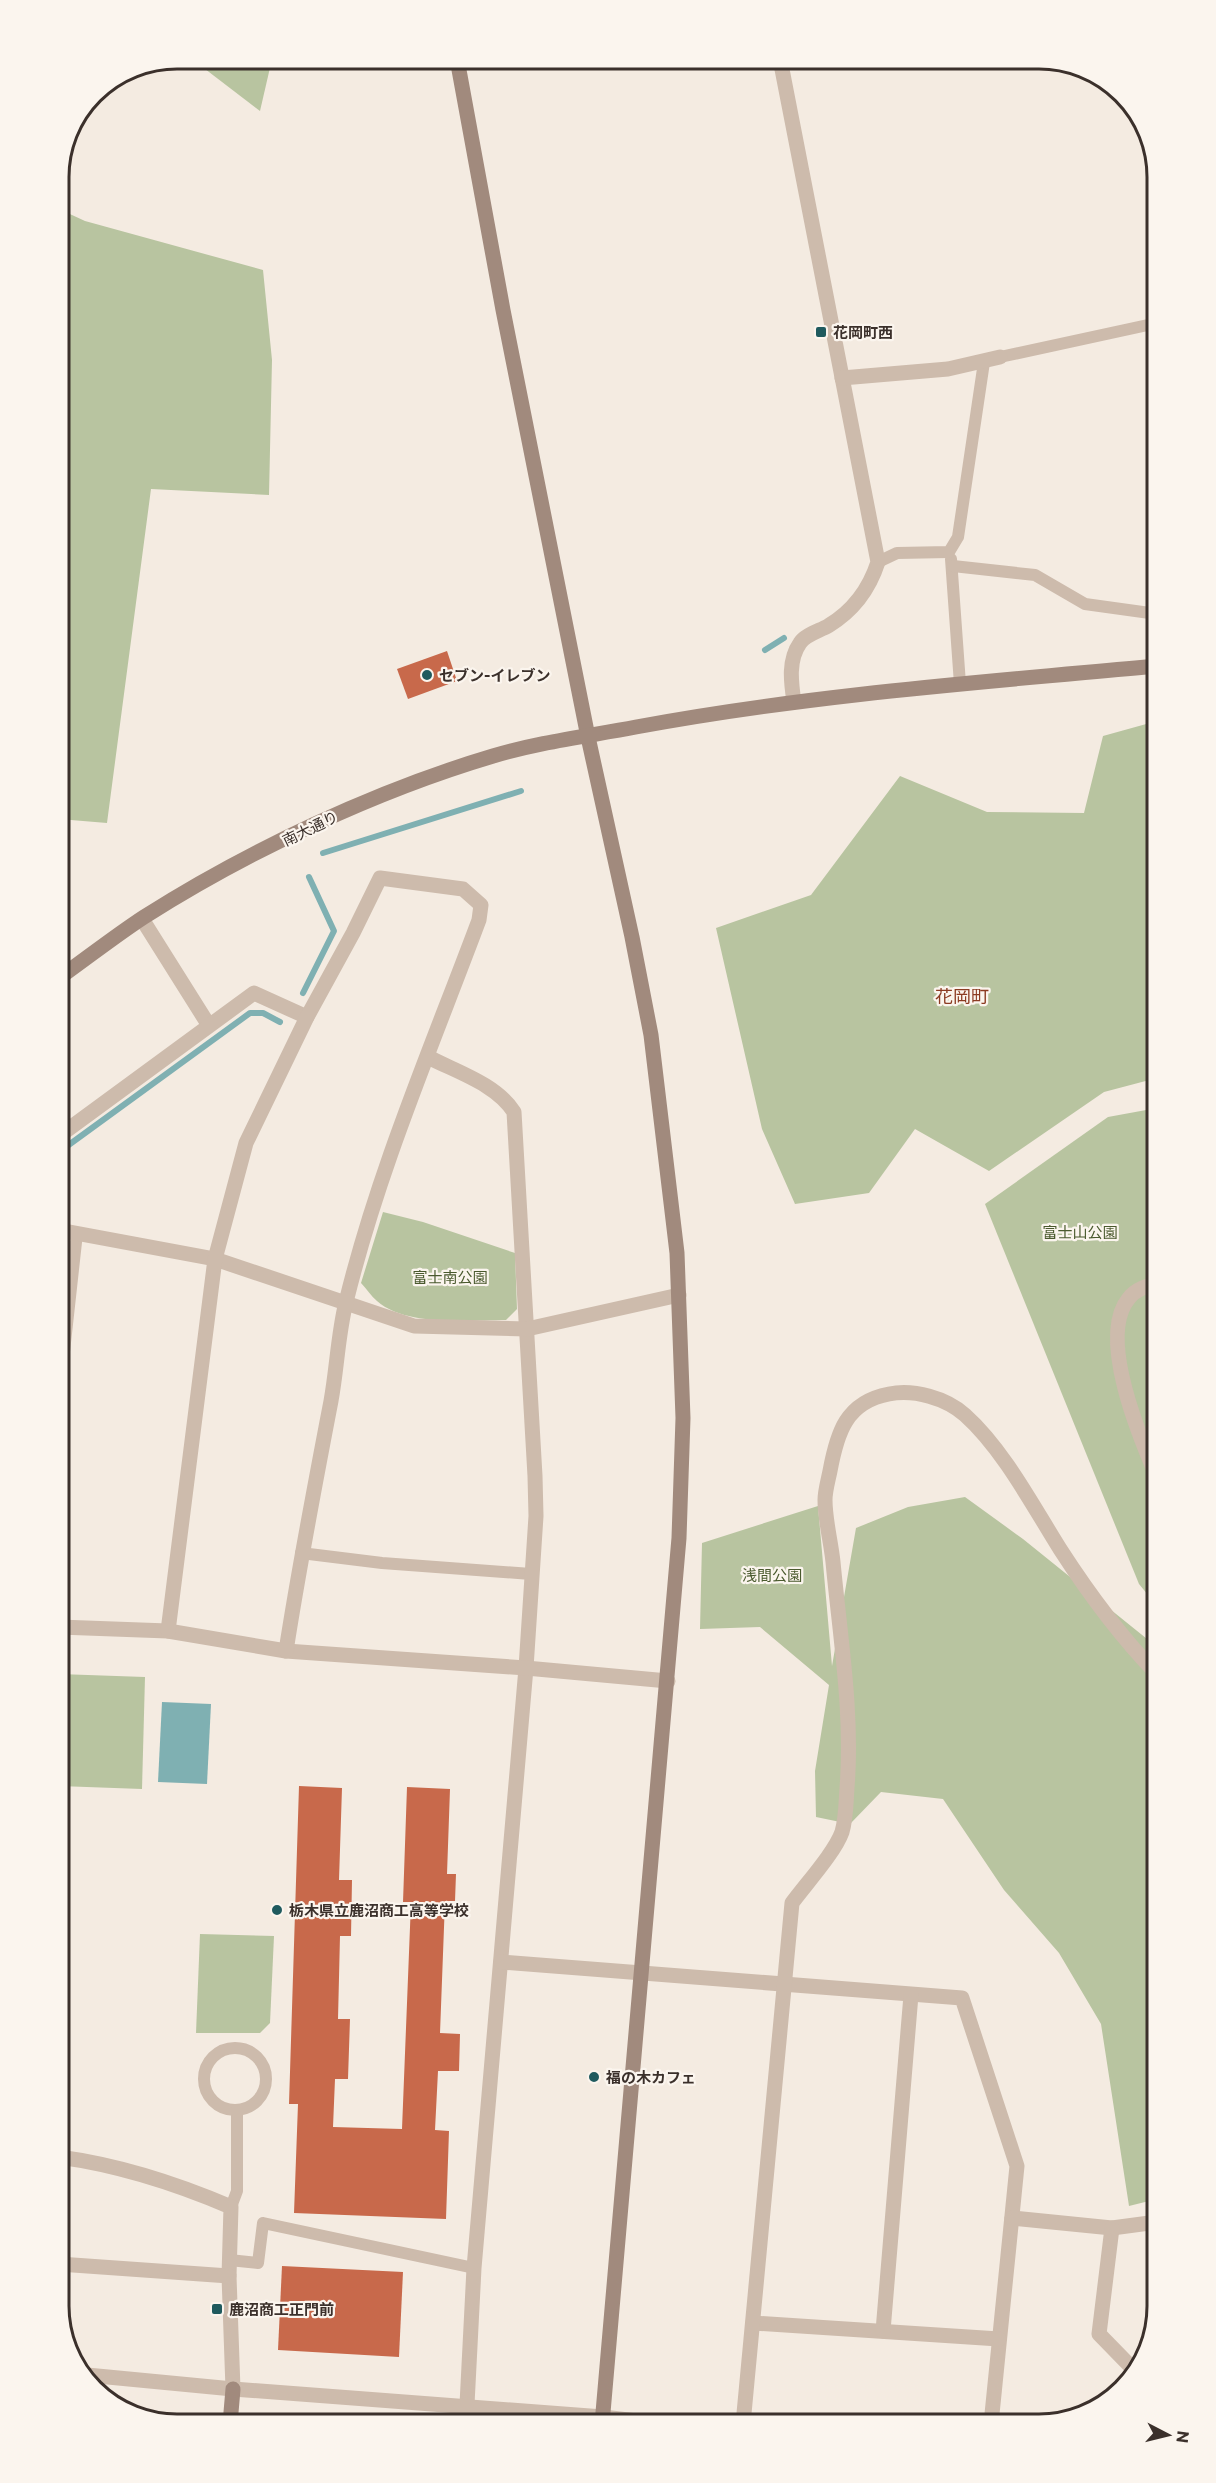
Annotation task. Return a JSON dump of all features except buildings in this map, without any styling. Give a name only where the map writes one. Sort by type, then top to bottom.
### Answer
[{"type":"street","points":[[459,69],[503,310],[588,736],[651,1035],[670,1183],[679,1295],[683,1418],[679,1538],[603,2414]]},
{"type":"street","points":[[782,69],[879,562],[865,592],[855,604],[843,616],[801,641],[795,653],[790,678],[794,702]]},
{"type":"street","points":[[842,378],[948,369],[1000,357]]},
{"type":"street","name":"南大通り","points":[[69,971],[142,919],[190,889],[247,859],[391,791],[496,755],[718,712],[960,684],[1147,667]]},
{"type":"street","points":[[168,1631],[215,1258],[246,1143],[307,1017],[380,878],[463,889],[481,905],[479,920],[429,1057],[397,1132],[345,1303],[332,1397],[301,1553],[286,1651]]},
{"type":"street","points":[[142,919],[208,1024]]},
{"type":"street","points":[[69,1128],[208,1024],[254,993],[307,1017]]},
{"type":"street","points":[[429,1057],[489,1088],[506,1100],[514,1112],[536,1516],[526,1668],[474,2268],[467,2414]]},
{"type":"street","points":[[69,1232],[215,1258],[414,1326],[527,1329],[679,1295]]},
{"type":"street","points":[[1147,1286],[1129,1298],[1121,1314],[1118,1351],[1131,1414],[1147,1451]]},
{"type":"street","points":[[744,2414],[792,1903],[842,1832],[848,1787],[847,1703],[825,1499],[840,1433],[849,1414],[860,1404],[879,1395],[900,1391],[927,1395],[964,1414],[983,1434],[1019,1484],[1061,1551],[1107,1617],[1133,1650],[1147,1663]]},
{"type":"street","points":[[69,1628],[168,1631],[286,1651],[526,1668],[668,1681]]},
{"type":"street","points":[[501,1962],[962,1998],[1017,2166],[992,2414]]},
{"type":"street","points":[[883,2331],[911,1995]]},
{"type":"street","points":[[69,2159],[135,2172],[191,2190],[231,2207],[229,2276],[233,2389],[231,2414]]},
{"type":"street","points":[[1012,2218],[1112,2228],[1147,2223]]},
{"type":"street","points":[[1112,2228],[1099,2334],[1129,2365]]},
{"type":"street","points":[[69,2265],[229,2276]]},
{"type":"street","points":[[753,2323],[999,2339]]},
{"type":"street","points":[[95,2376],[535,2414]]},
{"type":"lane","points":[[1000,357],[1147,325]]},
{"type":"lane","points":[[960,684],[952,566],[949,552],[958,537],[984,362]]},
{"type":"lane","points":[[879,562],[897,553],[949,552]]},
{"type":"lane","points":[[952,566],[1035,574],[1085,604],[1147,612]]},
{"type":"lane","points":[[69,1306],[77,1233]]},
{"type":"lane","points":[[301,1553],[382,1563],[531,1574]]},
{"type":"lane","points":[[238,2049],[256,2057],[265,2075],[265,2085],[255,2103],[237,2110],[227,2109],[210,2098],[205,2089],[204,2079],[206,2068],[218,2053],[238,2049]]},
{"type":"lane","points":[[231,2207],[237,2191],[237,2110]]},
{"type":"lane","points":[[229,2260],[258,2264],[263,2223],[474,2268]]},
{"type":"green space","points":[[205,69],[270,69],[260,111]]},
{"type":"green space","points":[[69,214],[85,221],[263,270],[272,360],[269,495],[151,489],[107,823],[69,820]]},
{"type":"green space","points":[[1147,724],[1147,1081],[1104,1092],[989,1171],[915,1129],[869,1193],[795,1204],[762,1129],[716,928],[811,895],[900,776],[987,812],[1084,813],[1103,736]]},
{"type":"green space","name":"富士山公園","points":[[1147,1110],[1147,1594],[1139,1584],[985,1204],[1108,1117]]},
{"type":"green space","name":"富士南公園","points":[[383,1212],[423,1222],[515,1253],[517,1309],[506,1320],[439,1320],[404,1315],[377,1301],[361,1283]]},
{"type":"green space","name":"浅間公園","points":[[965,1497],[1023,1539],[1147,1639],[1147,2202],[1129,2206],[1101,2024],[1059,1953],[1004,1890],[943,1799],[881,1792],[850,1824],[816,1817],[815,1771],[829,1685],[760,1627],[700,1629],[702,1543],[818,1506],[832,1666],[856,1528],[908,1507]]},
{"type":"green space","points":[[69,1674],[145,1677],[142,1789],[69,1786]]},
{"type":"green space","points":[[200,1934],[274,1936],[270,2023],[260,2033],[196,2033]]},
{"type":"water","points":[[162,1702],[211,1704],[207,1784],[158,1782]]},
{"type":"waterway","points":[[765,650],[784,638]]},
{"type":"waterway","points":[[323,853],[521,791]]},
{"type":"waterway","points":[[303,993],[334,931],[309,877]]},
{"type":"waterway","points":[[69,1145],[250,1013],[263,1013],[280,1022]]},
{"type":"place","name":"花岡町西","points":[[821,332]]},
{"type":"place","name":"セブン-イレブン","points":[[427,675]]},
{"type":"place","name":"栃木県立鹿沼商工高等学校","points":[[277,1910]]},
{"type":"place","name":"福の木カフェ","points":[[594,2077]]},
{"type":"place","name":"鹿沼商工正門前","points":[[217,2309]]},
{"type":"district","name":"花岡町","points":[[962,996]]}]
